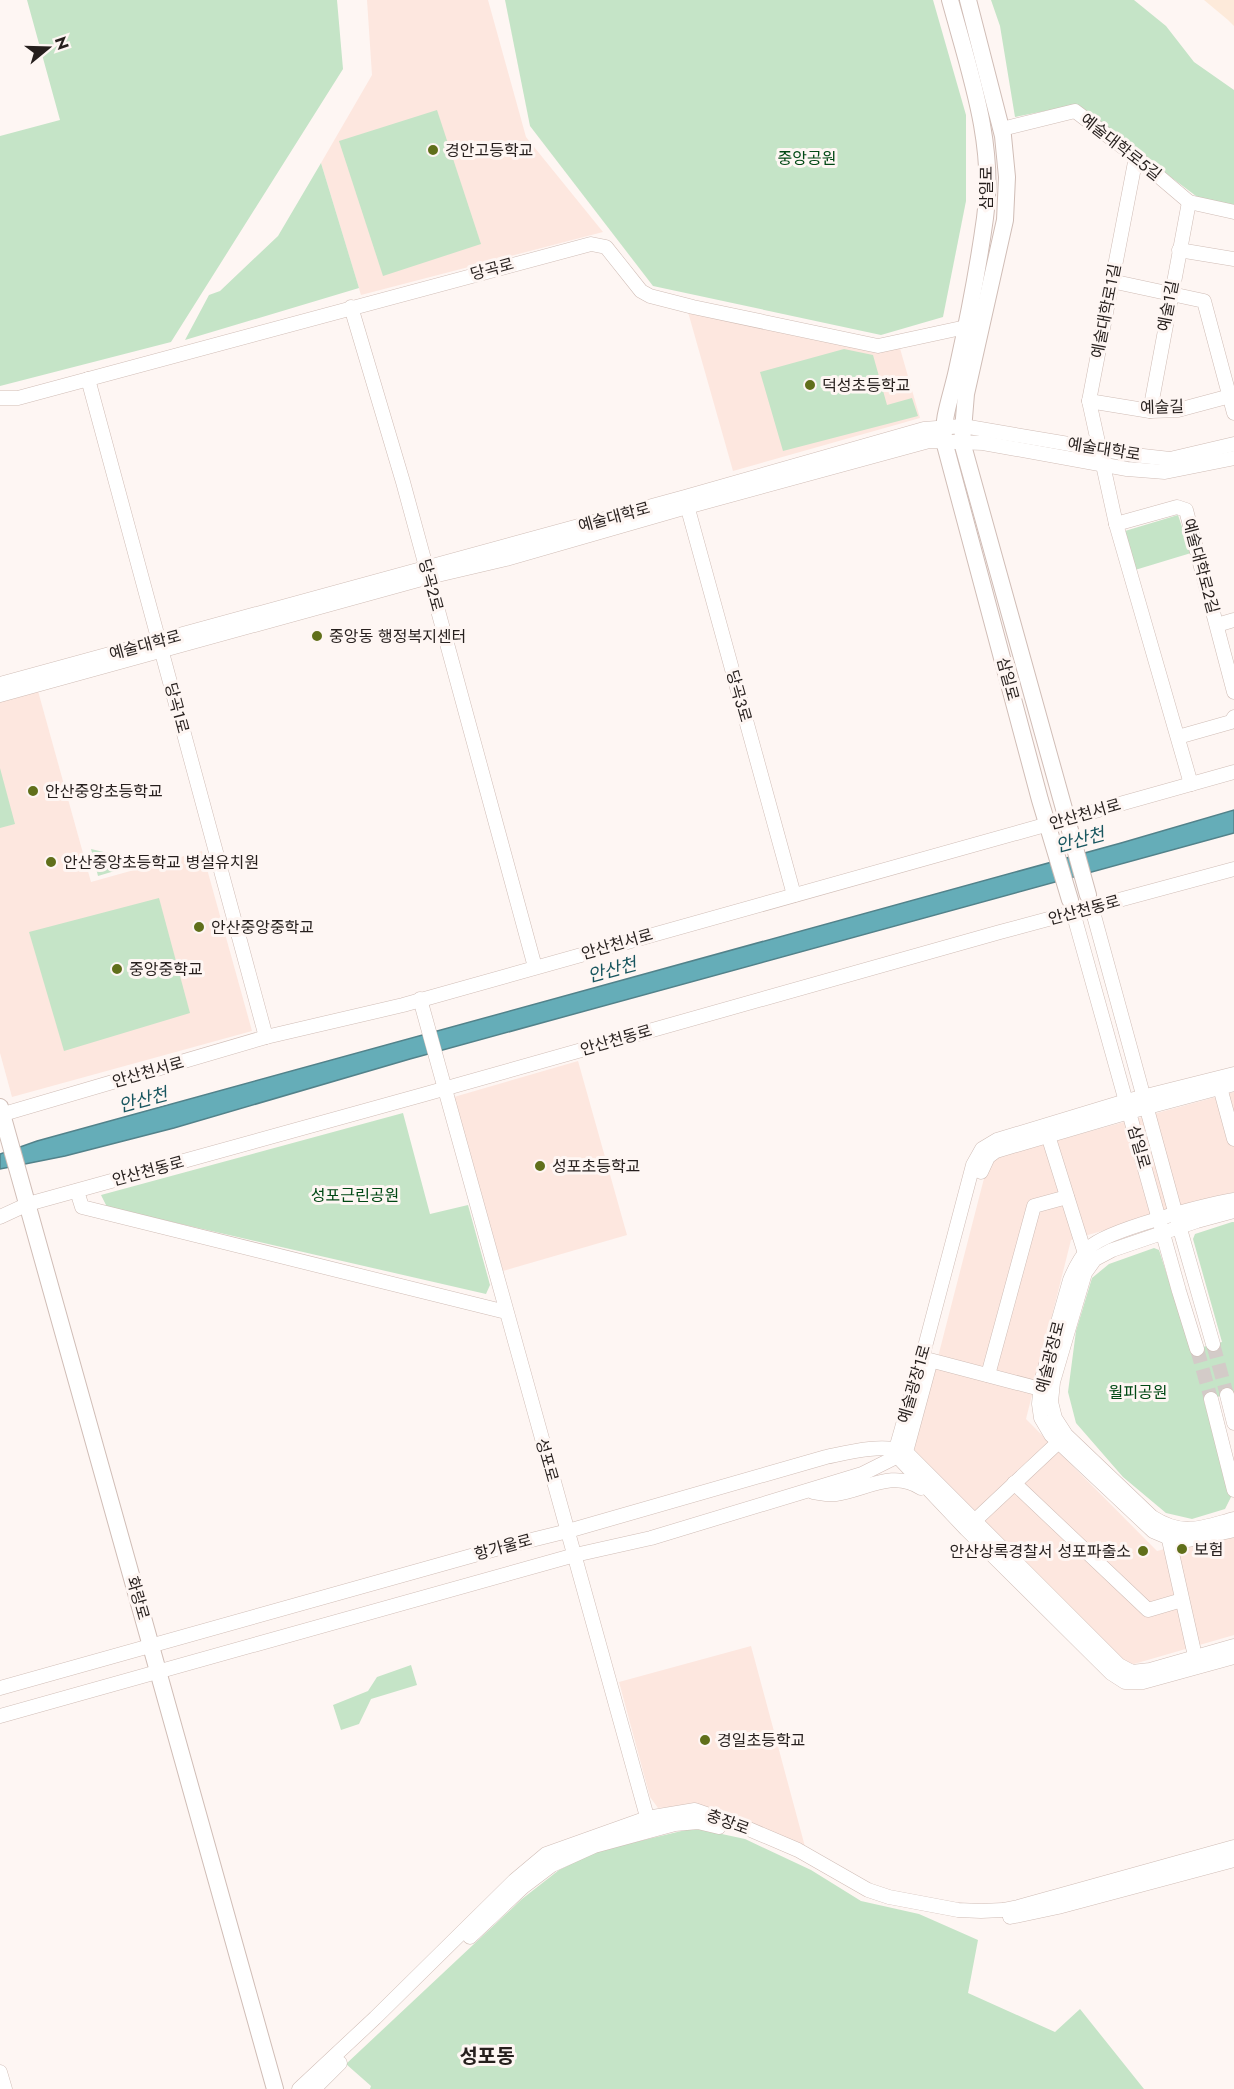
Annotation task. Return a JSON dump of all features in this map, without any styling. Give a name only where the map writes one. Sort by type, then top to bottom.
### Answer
[{"type":"main road","name":"삼일로","points":[[950,0],[981,120],[987,173],[986,216],[944,434],[1047,824],[1072,906]]},
{"type":"main road","name":"삼일로","points":[[968,0],[1002,129],[1007,177],[1005,220],[979,329],[966,394],[962,434],[1090,901]]},
{"type":"main road","name":"화랑로","points":[[2,1117],[275,2089]]},
{"type":"street","name":"예술대학로5길","points":[[1002,129],[1075,111],[1136,157],[1189,202],[1234,212]]},
{"type":"street","name":"예술대학로1길","points":[[1102,465],[1089,401],[1136,157]]},
{"type":"street","name":"예술1길","points":[[1149,411],[1189,202]]},
{"type":"street","name":"당곡로","points":[[0,398],[18,398],[591,244],[606,248],[640,291],[650,296],[693,307],[879,346],[966,327]]},
{"type":"street","points":[[1179,249],[1234,259]]},
{"type":"street","points":[[1111,282],[1204,301],[1232,396],[1234,413]]},
{"type":"street","name":"당곡2로","points":[[351,308],[428,572],[535,967]]},
{"type":"street","name":"당곡1로","points":[[88,379],[266,1037]]},
{"type":"street","name":"예술길","points":[[1089,401],[1149,411],[1178,410],[1232,396]]},
{"type":"street","name":"예술대학로","points":[[0,695],[160,646],[686,502],[924,429],[944,434],[1098,448],[1170,459],[1234,444]]},
{"type":"street","name":"예술대학로","points":[[962,434],[983,443],[1102,465],[1165,472],[1234,458]]},
{"type":"street","points":[[1102,465],[1116,524],[1191,784]]},
{"type":"street","name":"당곡3로","points":[[686,502],[794,895]]},
{"type":"street","name":"예술대학로2길","points":[[1116,524],[1177,507],[1186,510],[1234,692]]},
{"type":"street","points":[[1217,625],[1234,620]]},
{"type":"street","name":"예술대학로","points":[[0,684],[160,646]]},
{"type":"street","points":[[1178,737],[1231,722],[1234,717]]},
{"type":"street","name":"안산천서로","points":[[2,1117],[266,1037],[420,999],[1234,772]]},
{"type":"street","name":"안산천동로","points":[[0,1217],[28,1204],[444,1089],[1072,906],[1234,869]]},
{"type":"street","name":"삼일로","points":[[1090,901],[1213,1344]]},
{"type":"street","name":"삼일로","points":[[1072,906],[1197,1349]]},
{"type":"street","name":"성포로","points":[[420,999],[649,1824]]},
{"type":"street","name":"예술광장1로","points":[[900,1453],[982,1167],[988,1157],[996,1151],[1047,1130],[1127,1106],[1224,1083],[1234,1074]]},
{"type":"street","points":[[1224,1083],[1234,1139]]},
{"type":"street","points":[[1047,1130],[1087,1261]]},
{"type":"street","points":[[77,1191],[82,1207],[506,1312]]},
{"type":"street","points":[[988,1376],[1034,1206],[1067,1197]]},
{"type":"street","name":"예술광장로","points":[[1234,1200],[1161,1226],[1103,1238],[1089,1248],[1087,1261],[1077,1264],[1070,1280],[1046,1391],[1039,1404],[1041,1418],[1051,1435],[1062,1438],[1153,1531],[1197,1529],[1234,1519]]},
{"type":"street","name":"예술광장로","points":[[1177,1221],[1234,1211]]},
{"type":"street","points":[[927,1359],[1046,1391]]},
{"type":"street","points":[[1227,1395],[1234,1423]]},
{"type":"street","points":[[1211,1399],[1234,1490]]},
{"type":"street","points":[[970,1525],[1062,1438]]},
{"type":"street","name":"항가울로","points":[[0,1688],[826,1457],[855,1450],[900,1453]]},
{"type":"street","points":[[900,1453],[937,1498],[970,1525]]},
{"type":"street","points":[[900,1453],[970,1525],[1119,1665],[1132,1672],[1234,1657]]},
{"type":"street","name":"항가울로","points":[[0,1716],[575,1555],[651,1538],[862,1474],[900,1453]]},
{"type":"street","name":"항가울로","points":[[807,1491],[837,1494],[877,1483],[909,1480],[937,1498]]},
{"type":"street","points":[[1014,1484],[1148,1610],[1182,1600]]},
{"type":"street","points":[[1167,1532],[1179,1542],[1234,1530]]},
{"type":"street","points":[[1167,1532],[1197,1662]]},
{"type":"street","points":[[1197,1662],[1234,1646]]},
{"type":"street","name":"충장로","points":[[299,2089],[375,2018],[515,1880],[546,1854],[695,1810],[744,1827],[798,1850],[868,1890],[889,1897],[958,1910],[1003,1910],[1234,1847]]},
{"type":"street","name":"충장로","points":[[314,2089],[523,1887],[552,1865],[649,1824],[698,1822],[742,1833],[813,1866],[859,1893],[891,1905],[970,1920],[996,1919],[1029,1913],[1234,1860]]},
{"type":"street","points":[[0,2072],[5,2089]]},
{"type":"shaded area","name":"경안고등학교","points":[[367,0],[488,0],[526,137],[603,232],[361,295],[321,163],[372,75]]},
{"type":"shaded area","points":[[1204,0],[1234,0],[1234,26],[1228,20]]},
{"type":"shaded area","name":"덕성초등학교","points":[[688,312],[899,345],[920,418],[733,471]]},
{"type":"shaded area","name":"중앙중학교","points":[[38,691],[91,882],[202,851],[252,1031],[12,1097],[0,1053],[0,701]]},
{"type":"shaded area","name":"성포초등학교","points":[[578,1061],[627,1235],[503,1271],[454,1097]]},
{"type":"shaded area","points":[[1234,1092],[1234,1192],[1071,1240],[1026,1419],[1157,1551],[1234,1531],[1234,1635],[1127,1666],[914,1450],[989,1159]]},
{"type":"shaded area","name":"경일초등학교","points":[[751,1646],[807,1854],[692,1805],[658,1808],[650,1797],[619,1682]]},
{"type":"green space","points":[[27,0],[337,0],[343,69],[171,342],[0,386],[0,136],[60,120]]},
{"type":"green space","name":"중앙공원","points":[[505,0],[933,0],[966,115],[966,201],[943,317],[881,335],[653,286],[530,126]]},
{"type":"green space","points":[[991,0],[1134,0],[1166,26],[1194,62],[1234,90],[1234,207],[1200,199],[1075,105],[1015,117],[1000,26]]},
{"type":"green space","points":[[437,110],[481,244],[383,276],[339,141]]},
{"type":"green space","points":[[321,163],[359,288],[185,340],[209,295],[220,291],[278,236]]},
{"type":"green space","points":[[844,349],[873,355],[887,405],[912,398],[918,416],[783,451],[760,372]]},
{"type":"green space","points":[[1178,515],[1191,553],[1135,570],[1125,531]]},
{"type":"green space","points":[[0,768],[15,824],[0,828]]},
{"type":"green space","points":[[91,849],[112,854],[118,870],[98,876]]},
{"type":"green space","points":[[159,898],[190,1013],[64,1051],[29,932]]},
{"type":"green space","name":"성포근린공원","points":[[403,1113],[430,1214],[468,1205],[490,1285],[486,1294],[107,1207],[101,1195]]},
{"type":"green space","name":"월피공원","points":[[1234,1222],[1234,1392],[1204,1401],[1231,1497],[1225,1509],[1192,1519],[1166,1513],[1123,1477],[1076,1423],[1068,1392],[1076,1331],[1092,1278],[1109,1264],[1154,1248],[1159,1250],[1191,1350],[1222,1342],[1193,1239],[1195,1234]]},
{"type":"green space","points":[[411,1665],[417,1685],[371,1699],[359,1724],[341,1730],[333,1705],[368,1691],[377,1677]]},
{"type":"green space","points":[[694,1828],[745,1839],[811,1870],[861,1901],[919,1914],[978,1940],[968,1993],[1055,2032],[1080,2009],[1144,2089],[370,2089],[371,2086],[346,2064],[522,1899],[559,1870],[598,1851]]},
{"type":"water","points":[[1234,810],[1234,833],[410,1059],[174,1128],[65,1156],[0,1169],[0,1154],[37,1141]]},
{"type":"tunnel","points":[[1213,1344],[1227,1395]]},
{"type":"tunnel","points":[[1197,1349],[1211,1399]]},
{"type":"place","name":"경안고등학교","points":[[433,150]]},
{"type":"place","name":"덕성초등학교","points":[[810,385]]},
{"type":"place","name":"중앙동 행정복지센터","points":[[317,636]]},
{"type":"place","name":"안산중앙초등학교","points":[[33,791]]},
{"type":"place","name":"안산중앙초등학교 병설유치원","points":[[51,862]]},
{"type":"place","name":"안산중앙중학교","points":[[199,927]]},
{"type":"place","name":"중앙중학교","points":[[117,969]]},
{"type":"place","name":"성포초등학교","points":[[540,1166]]},
{"type":"place","name":"보험","points":[[1182,1549]]},
{"type":"place","name":"안산상록경찰서 성포파출소","points":[[1143,1551]]},
{"type":"place","name":"경일초등학교","points":[[705,1740]]},
{"type":"district","name":"성포동","points":[[487,2056]]},
{"type":"water label","name":"안산천","points":[[1080,840]]},
{"type":"water label","name":"안산천","points":[[612,970]]},
{"type":"water label","name":"안산천","points":[[143,1100]]}]
